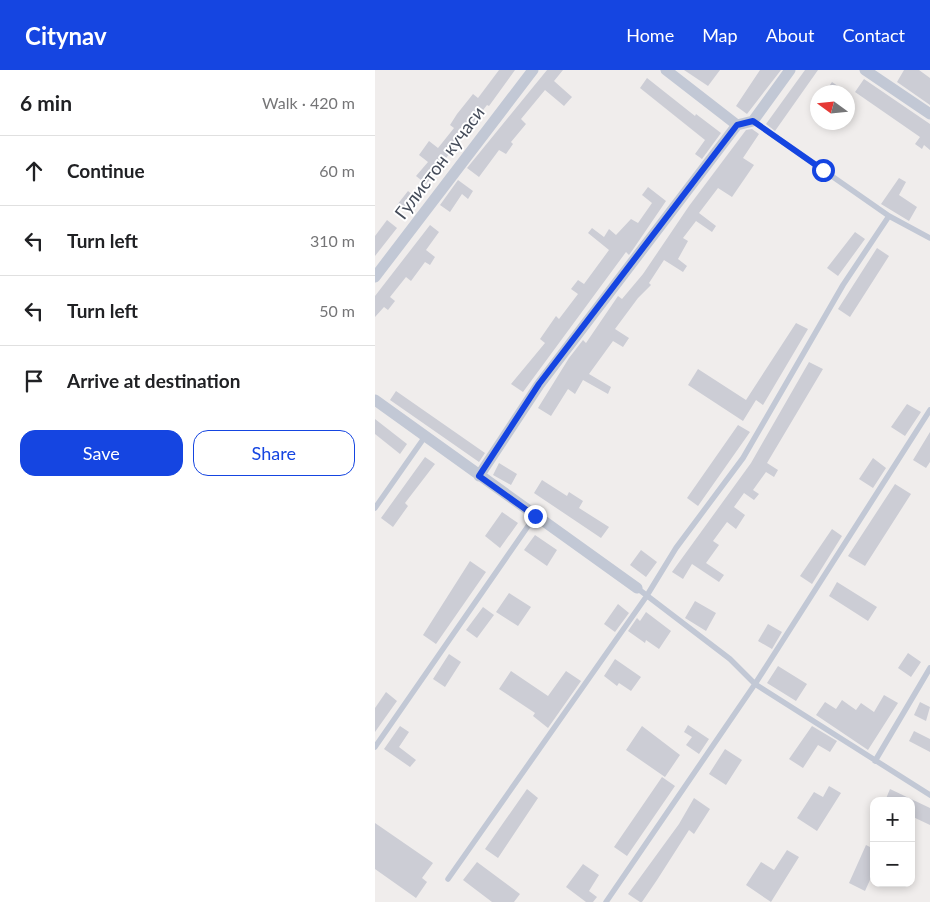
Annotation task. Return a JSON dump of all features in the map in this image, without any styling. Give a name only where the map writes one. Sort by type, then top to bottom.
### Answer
[{"type":"street","name":"Гулистон кучаси","points":[[375,277],[533,70]]},
{"type":"street","points":[[666,70],[737,125]]},
{"type":"street","points":[[479,476],[539,384],[737,125],[753,121],[790,70]]},
{"type":"street","points":[[865,70],[930,114]]},
{"type":"street","points":[[375,400],[424,438],[637,588]]},
{"type":"lane","points":[[753,121],[889,216],[930,238]]},
{"type":"lane","points":[[448,879],[646,597],[676,548],[759,434],[829,309],[889,216]]},
{"type":"lane","points":[[606,902],[755,684],[930,410]]},
{"type":"lane","points":[[375,508],[424,438]]},
{"type":"lane","points":[[375,747],[535,516]]},
{"type":"lane","points":[[637,588],[646,597],[730,659],[755,684],[930,795]]},
{"type":"lane","points":[[875,761],[930,668]]},
{"type":"building","points":[[499,70],[515,70],[489,106],[487,105],[426,184],[416,176],[428,162],[419,155],[429,141],[438,148],[454,128],[450,125],[457,114],[473,94],[478,98]]},
{"type":"building","points":[[547,70],[563,70],[554,81],[572,97],[564,106],[545,90],[521,119],[526,124],[511,142],[513,144],[506,154],[499,150],[479,177],[467,168]]},
{"type":"building","points":[[684,70],[720,70],[708,86]]},
{"type":"building","points":[[760,70],[781,70],[747,114],[736,106]]},
{"type":"building","points":[[805,70],[818,70],[775,131],[766,124]]},
{"type":"building","points":[[904,70],[919,70],[930,78],[930,105],[897,82]]},
{"type":"building","points":[[647,78],[695,116],[696,114],[721,133],[702,159],[695,154],[705,140],[640,88]]},
{"type":"building","points":[[864,79],[930,124],[930,150],[924,145],[922,149],[915,144],[920,137],[855,92]]},
{"type":"building","points":[[752,129],[759,134],[743,158],[754,165],[732,197],[718,188],[699,213],[716,226],[712,232],[696,221],[683,238],[688,241],[678,259],[687,266],[683,272],[664,260],[649,283],[651,285],[638,298],[615,329],[629,338],[623,347],[613,341],[589,374],[611,387],[608,394],[583,380],[575,394],[568,389],[551,416],[538,408],[569,358],[583,340],[586,343],[618,296],[622,299],[643,274],[689,206],[746,130]]},
{"type":"building","points":[[899,178],[906,182],[899,195],[917,207],[909,221],[881,204]]},
{"type":"building","points":[[458,180],[473,191],[468,199],[462,194],[450,212],[440,205]]},
{"type":"building","points":[[648,187],[666,201],[629,255],[626,252],[523,392],[511,384],[545,343],[540,339],[556,316],[559,319],[578,294],[571,289],[578,280],[584,284],[609,250],[588,233],[592,228],[604,237],[609,229],[616,235],[631,219],[638,223],[652,203],[642,195]]},
{"type":"building","points":[[408,191],[415,197],[405,211],[397,205]]},
{"type":"building","points":[[387,220],[397,228],[375,256],[375,236]]},
{"type":"building","points":[[430,225],[439,232],[426,250],[435,257],[430,265],[425,262],[411,281],[406,277],[390,297],[395,301],[388,310],[384,307],[375,317],[375,296]]},
{"type":"building","points":[[855,232],[865,239],[838,276],[827,268]]},
{"type":"building","points":[[877,248],[889,256],[850,317],[838,309]]},
{"type":"building","points":[[796,323],[808,329],[763,405],[756,400],[743,421],[688,385],[698,369],[746,400]]},
{"type":"building","points":[[809,362],[823,369],[767,463],[778,470],[774,477],[766,472],[753,490],[759,494],[754,500],[744,493],[734,507],[745,515],[736,529],[727,522],[713,541],[719,545],[706,563],[724,575],[719,582],[692,564],[683,579],[672,572],[751,463]]},
{"type":"building","points":[[396,391],[485,453],[479,462],[390,400]]},
{"type":"building","points":[[907,404],[921,412],[905,436],[891,427]]},
{"type":"building","points":[[375,419],[407,444],[400,454],[375,434]]},
{"type":"building","points":[[738,425],[750,432],[698,506],[687,498]]},
{"type":"building","points":[[930,432],[930,462],[926,468],[913,460]]},
{"type":"building","points":[[425,457],[435,464],[405,503],[408,506],[393,527],[381,518]]},
{"type":"building","points":[[873,458],[886,468],[873,488],[859,479]]},
{"type":"building","points":[[499,463],[517,474],[511,485],[493,475]]},
{"type":"building","points":[[542,480],[567,496],[569,492],[583,501],[579,508],[609,527],[601,538],[534,493]]},
{"type":"building","points":[[895,484],[911,494],[865,566],[848,556]]},
{"type":"building","points":[[502,512],[518,523],[500,548],[485,536]]},
{"type":"building","points":[[832,529],[842,536],[812,584],[800,576]]},
{"type":"building","points":[[535,535],[557,550],[547,566],[524,550]]},
{"type":"building","points":[[641,550],[657,562],[646,577],[630,565]]},
{"type":"building","points":[[470,561],[486,572],[436,644],[423,635]]},
{"type":"building","points":[[837,582],[877,607],[868,621],[829,596]]},
{"type":"building","points":[[509,593],[531,607],[518,626],[496,612]]},
{"type":"building","points":[[695,601],[716,613],[706,631],[685,618]]},
{"type":"building","points":[[618,604],[629,613],[615,632],[604,624]]},
{"type":"building","points":[[483,607],[494,615],[477,638],[466,630]]},
{"type":"building","points":[[646,612],[671,631],[659,649],[646,640],[645,643],[628,631],[637,618],[640,621]]},
{"type":"building","points":[[768,624],[782,632],[772,649],[758,641]]},
{"type":"building","points":[[908,653],[921,662],[911,677],[898,668]]},
{"type":"building","points":[[449,654],[461,662],[445,687],[433,679]]},
{"type":"building","points":[[615,659],[641,677],[631,691],[619,683],[617,686],[604,676]]},
{"type":"building","points":[[778,666],[807,684],[796,701],[767,683]]},
{"type":"building","points":[[511,671],[548,696],[566,671],[581,681],[548,728],[533,716],[535,713],[499,689]]},
{"type":"building","points":[[386,692],[397,701],[375,732],[375,708]]},
{"type":"building","points":[[884,695],[898,703],[868,750],[816,715],[825,702],[836,709],[842,700],[856,710],[861,703],[874,712]]},
{"type":"building","points":[[920,702],[930,707],[926,721],[914,715]]},
{"type":"building","points":[[688,725],[709,739],[699,754],[686,745],[692,737],[684,732]]},
{"type":"building","points":[[400,726],[409,732],[399,747],[416,760],[410,767],[384,749]]},
{"type":"building","points":[[642,726],[680,755],[665,777],[626,750]]},
{"type":"building","points":[[812,726],[837,741],[830,752],[818,745],[803,768],[789,759]]},
{"type":"building","points":[[914,731],[930,739],[930,752],[909,741]]},
{"type":"building","points":[[725,749],[742,760],[726,785],[709,774]]},
{"type":"building","points":[[662,777],[675,786],[627,856],[614,847]]},
{"type":"building","points":[[829,786],[841,793],[817,831],[797,818],[814,792],[823,797]]},
{"type":"building","points":[[527,789],[538,798],[498,858],[485,849]]},
{"type":"building","points":[[890,789],[907,797],[887,797]]},
{"type":"building","points":[[694,798],[710,809],[694,834],[689,830],[657,880],[642,902],[640,902],[628,894],[679,824]]},
{"type":"building","points":[[915,801],[930,808],[930,825],[915,818]]},
{"type":"building","points":[[375,823],[433,863],[422,878],[427,882],[416,898],[375,869]]},
{"type":"building","points":[[866,845],[870,847],[870,880],[865,891],[849,883]]},
{"type":"building","points":[[787,850],[799,857],[771,902],[746,885],[761,862],[774,870]]},
{"type":"building","points":[[477,862],[520,894],[514,902],[492,902],[463,880]]},
{"type":"building","points":[[583,864],[599,875],[589,891],[597,897],[593,902],[586,902],[566,887]]},
{"type":"route","points":[[535,516],[479,476],[539,384],[737,125],[753,121],[823,170]]}]
